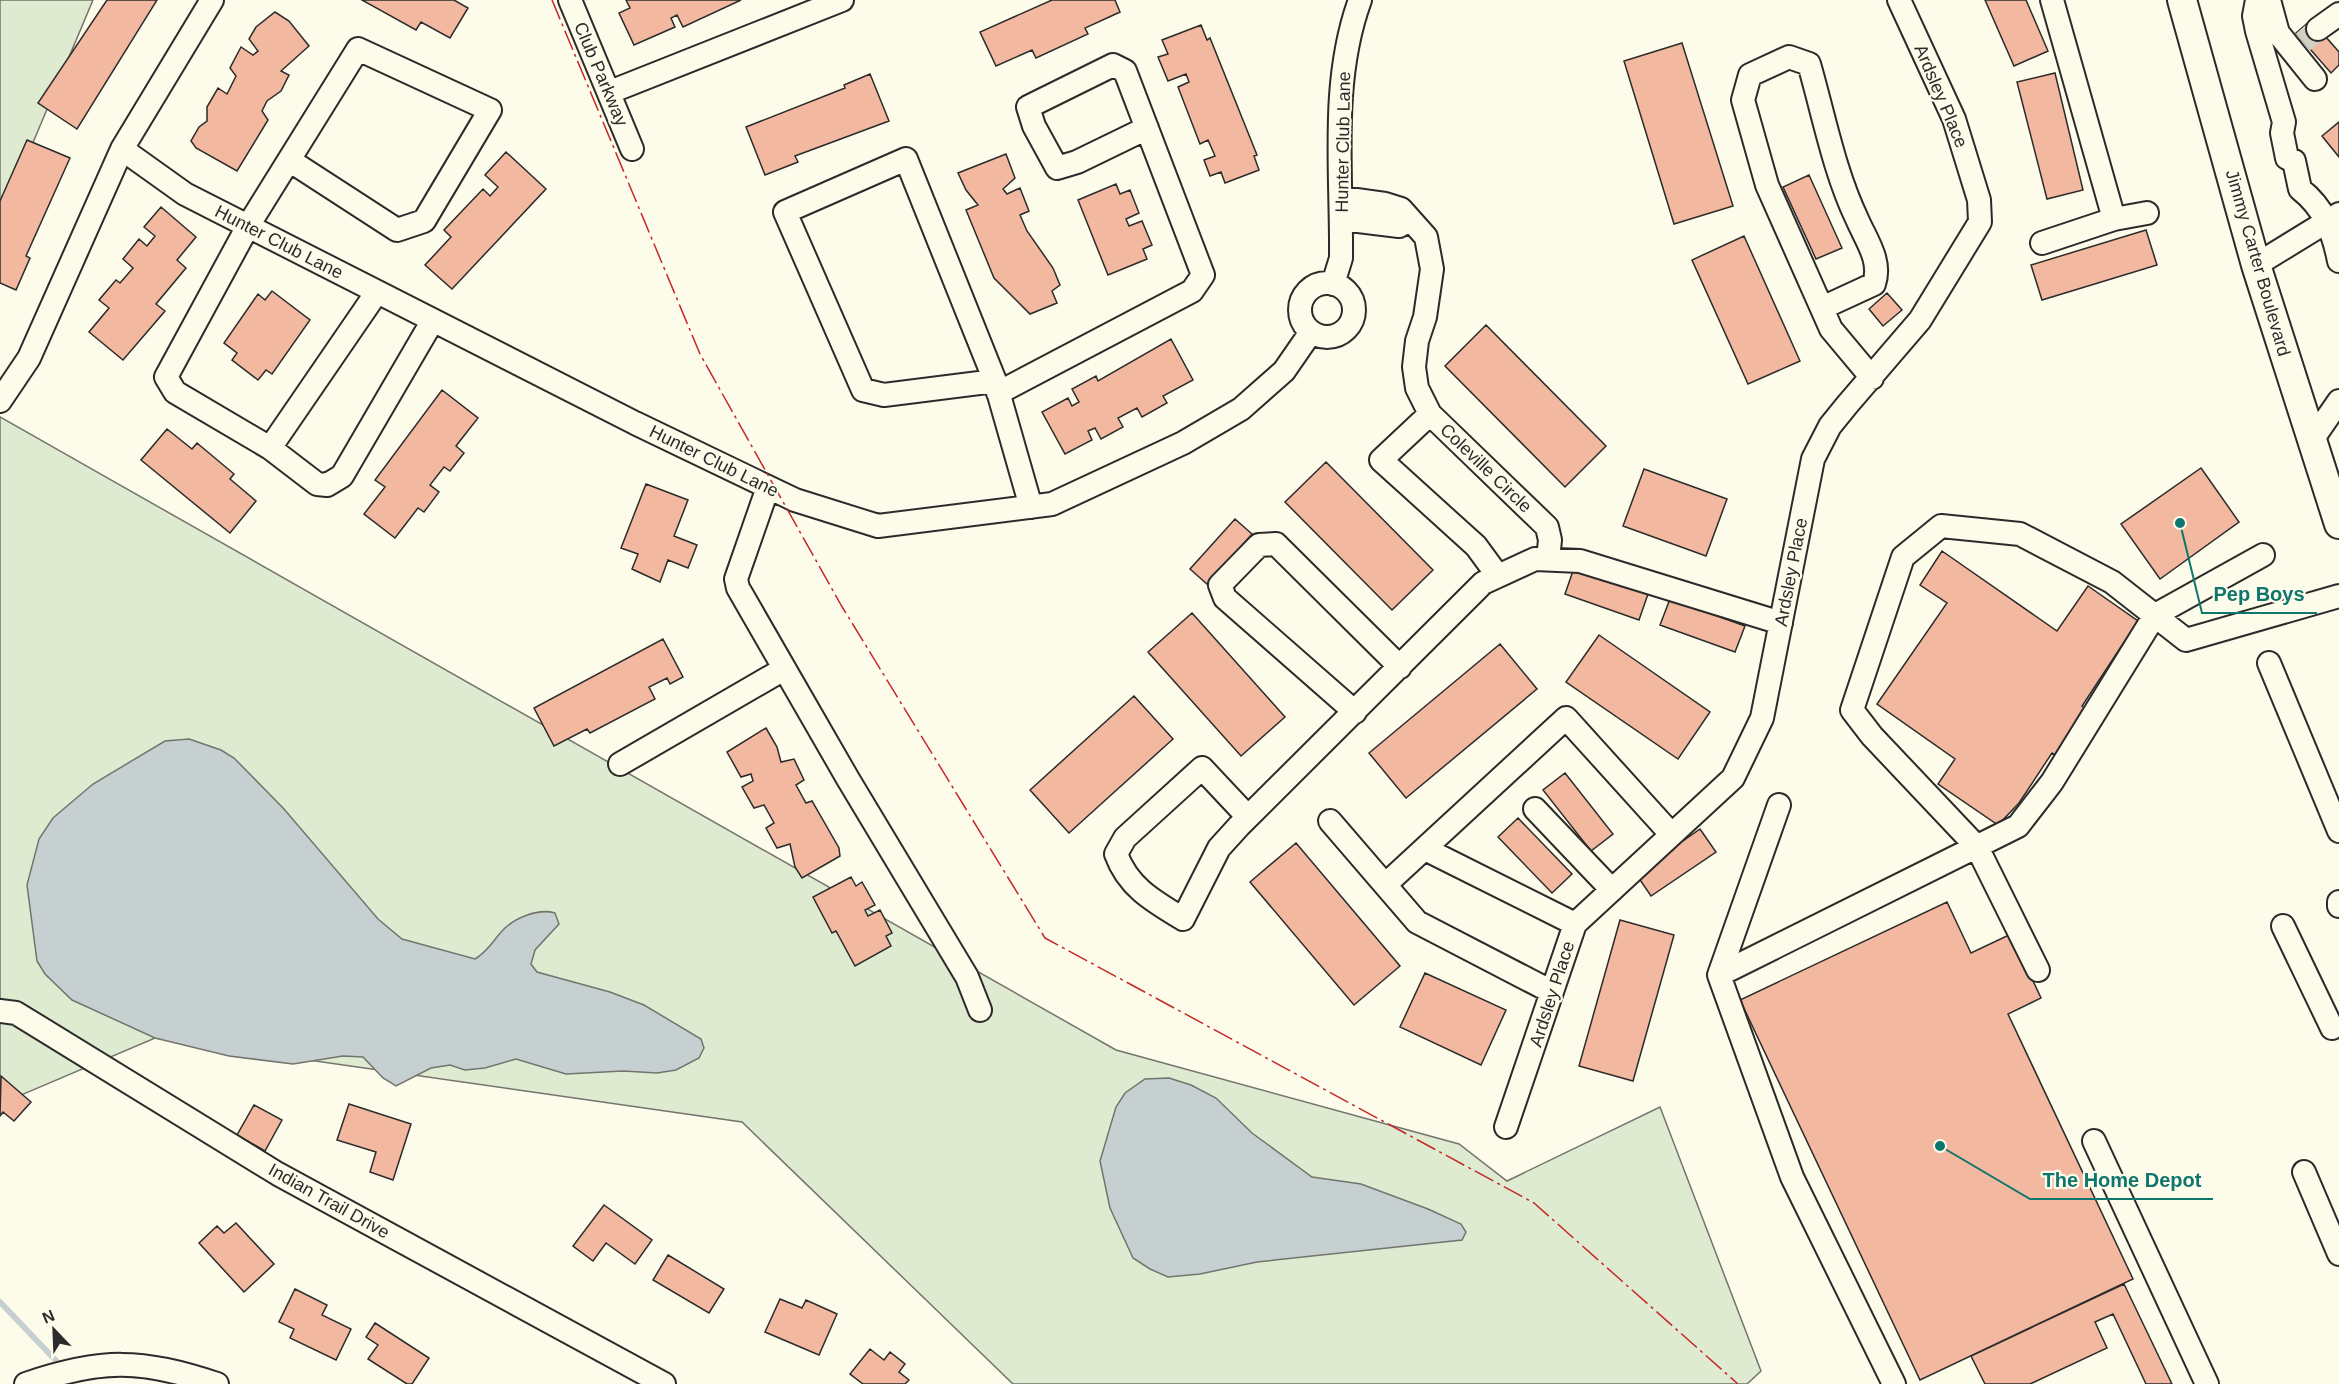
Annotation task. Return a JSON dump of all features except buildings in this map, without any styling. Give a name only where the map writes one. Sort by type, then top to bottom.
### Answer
[{"type":"main road","name":"Jimmy Carter Boulevard","points":[[2182,0],[2256,265],[2339,524]]},
{"type":"street","points":[[0,400],[29,358],[122,149],[212,0]]},
{"type":"street","name":"Club Parkway","points":[[570,0],[632,149]]},
{"type":"street","points":[[610,92],[842,0]]},
{"type":"street","name":"Hunter Club Lane","points":[[1333,284],[1341,258],[1341,83],[1349,29],[1360,0]]},
{"type":"street","name":"Ardsley Place","points":[[1506,1127],[1575,924],[1733,778],[1762,718],[1813,459],[1830,426],[1920,320],[1980,222],[1979,200],[1954,119],[1899,0]]},
{"type":"street","points":[[2052,0],[2114,219]]},
{"type":"street","points":[[2257,0],[2254,16],[2257,31],[2284,122],[2293,129],[2299,156],[2294,161],[2300,189],[2333,219],[2338,254]]},
{"type":"street","points":[[2269,0],[2278,33],[2305,41]]},
{"type":"street","points":[[2305,41],[2338,14]]},
{"type":"street","points":[[2305,41],[2315,79]]},
{"type":"street","points":[[289,160],[397,230],[424,221],[490,110],[358,49],[289,160],[248,226],[166,378],[175,392],[270,448],[317,484],[327,484],[342,476],[433,320]]},
{"type":"street","points":[[1822,308],[1874,284],[1878,273],[1876,261],[1847,198],[1809,64],[1789,57],[1750,75],[1743,100],[1767,185],[1831,329],[1872,378]]},
{"type":"street","points":[[1031,507],[996,387],[906,159],[785,212],[863,390],[885,395],[996,387],[1192,291],[1203,275],[1147,128],[1125,72],[1113,65],[1028,107],[1034,126],[1057,168],[1077,162],[1147,128]]},
{"type":"street","name":"Hunter Club Lane","points":[[122,149],[185,194],[433,320],[768,487],[817,508],[878,526],[1052,504],[1183,443],[1241,409],[1284,371],[1311,332]]},
{"type":"street","name":"Coleville Circle","points":[[1342,208],[1393,207],[1401,209],[1426,237],[1432,268],[1427,307],[1417,341],[1414,367],[1417,388],[1430,414],[1547,526],[1550,540],[1548,559]]},
{"type":"street","points":[[2042,243],[2114,219],[2147,213]]},
{"type":"street","points":[[2256,265],[2333,219]]},
{"type":"street","points":[[1318,283],[1340,284],[1354,301],[1353,322],[1336,337],[1314,336],[1311,332],[1300,319],[1302,298],[1318,283]]},
{"type":"street","points":[[270,448],[377,292]]},
{"type":"street","points":[[2312,440],[2339,401]]},
{"type":"street","points":[[1430,414],[1381,460],[1476,546],[1498,576]]},
{"type":"street","points":[[768,487],[736,579],[746,605],[967,977],[980,1010]]},
{"type":"street","points":[[2038,970],[1977,847],[1872,736],[1852,710],[1904,557],[1941,526],[2020,534],[2112,582],[2186,640],[2339,596]]},
{"type":"street","points":[[1355,712],[1225,598],[1221,585],[1259,545],[1276,544],[1400,667]]},
{"type":"street","points":[[1719,975],[2018,826],[2052,782],[2155,615],[2263,555]]},
{"type":"street","points":[[1248,817],[1202,768],[1125,838],[1116,854],[1124,874],[1154,902],[1183,919],[1218,848],[1248,817],[1483,583],[1535,559],[1580,561],[1781,623]]},
{"type":"street","points":[[2269,663],[2339,831]]},
{"type":"street","points":[[620,765],[784,669]]},
{"type":"street","points":[[1385,885],[1566,718],[1671,834]]},
{"type":"street","points":[[1779,805],[1719,975],[1792,1177],[1893,1384]]},
{"type":"street","points":[[1535,809],[1611,890]]},
{"type":"street","points":[[1330,821],[1417,922],[1552,992]]},
{"type":"street","points":[[1425,849],[1575,924]]},
{"type":"street","points":[[2283,926],[2332,1028]]},
{"type":"street","name":"Indian Trail Drive","points":[[0,1011],[16,1013],[278,1174],[664,1384]]},
{"type":"street","points":[[2094,1141],[2207,1384]]},
{"type":"street","points":[[2304,1172],[2339,1254]]},
{"type":"street","points":[[26,1384],[97,1365],[143,1364],[173,1370],[217,1384]]},
{"type":"green space","points":[[0,0],[93,0],[0,221]]},
{"type":"green space","points":[[0,417],[1116,1050],[1459,1144],[1507,1181],[1660,1107],[1761,1371],[1747,1384],[1013,1384],[742,1122],[155,1038],[0,1104]]},
{"type":"shaded area","points":[[189,739],[221,750],[234,758],[284,809],[378,919],[402,939],[475,959],[513,922],[534,913],[555,913],[559,924],[535,950],[531,964],[537,972],[610,992],[644,1005],[701,1039],[704,1048],[699,1058],[676,1070],[657,1073],[623,1071],[566,1074],[516,1059],[485,1068],[465,1070],[450,1065],[431,1068],[396,1086],[383,1078],[363,1057],[343,1056],[293,1064],[229,1056],[155,1038],[72,1000],[45,974],[37,961],[27,885],[39,839],[53,818],[93,784],[165,741]]},
{"type":"shaded area","points":[[1169,1078],[1191,1085],[1216,1098],[1252,1133],[1312,1177],[1361,1184],[1428,1209],[1461,1224],[1466,1232],[1462,1240],[1257,1262],[1200,1274],[1168,1277],[1150,1269],[1133,1258],[1110,1208],[1100,1161],[1116,1107],[1125,1093],[1145,1079]]},
{"type":"waterway","points":[[0,1302],[63,1368]]},
{"type":"tunnel","points":[[2303,42],[2318,29]]},
{"type":"power","points":[[552,0],[700,354],[841,605],[1045,938],[1534,1203],[1738,1384]]},
{"type":"place","name":"Pep Boys","points":[[2180,523]]},
{"type":"place","name":"The Home Depot","points":[[1940,1146]]}]
